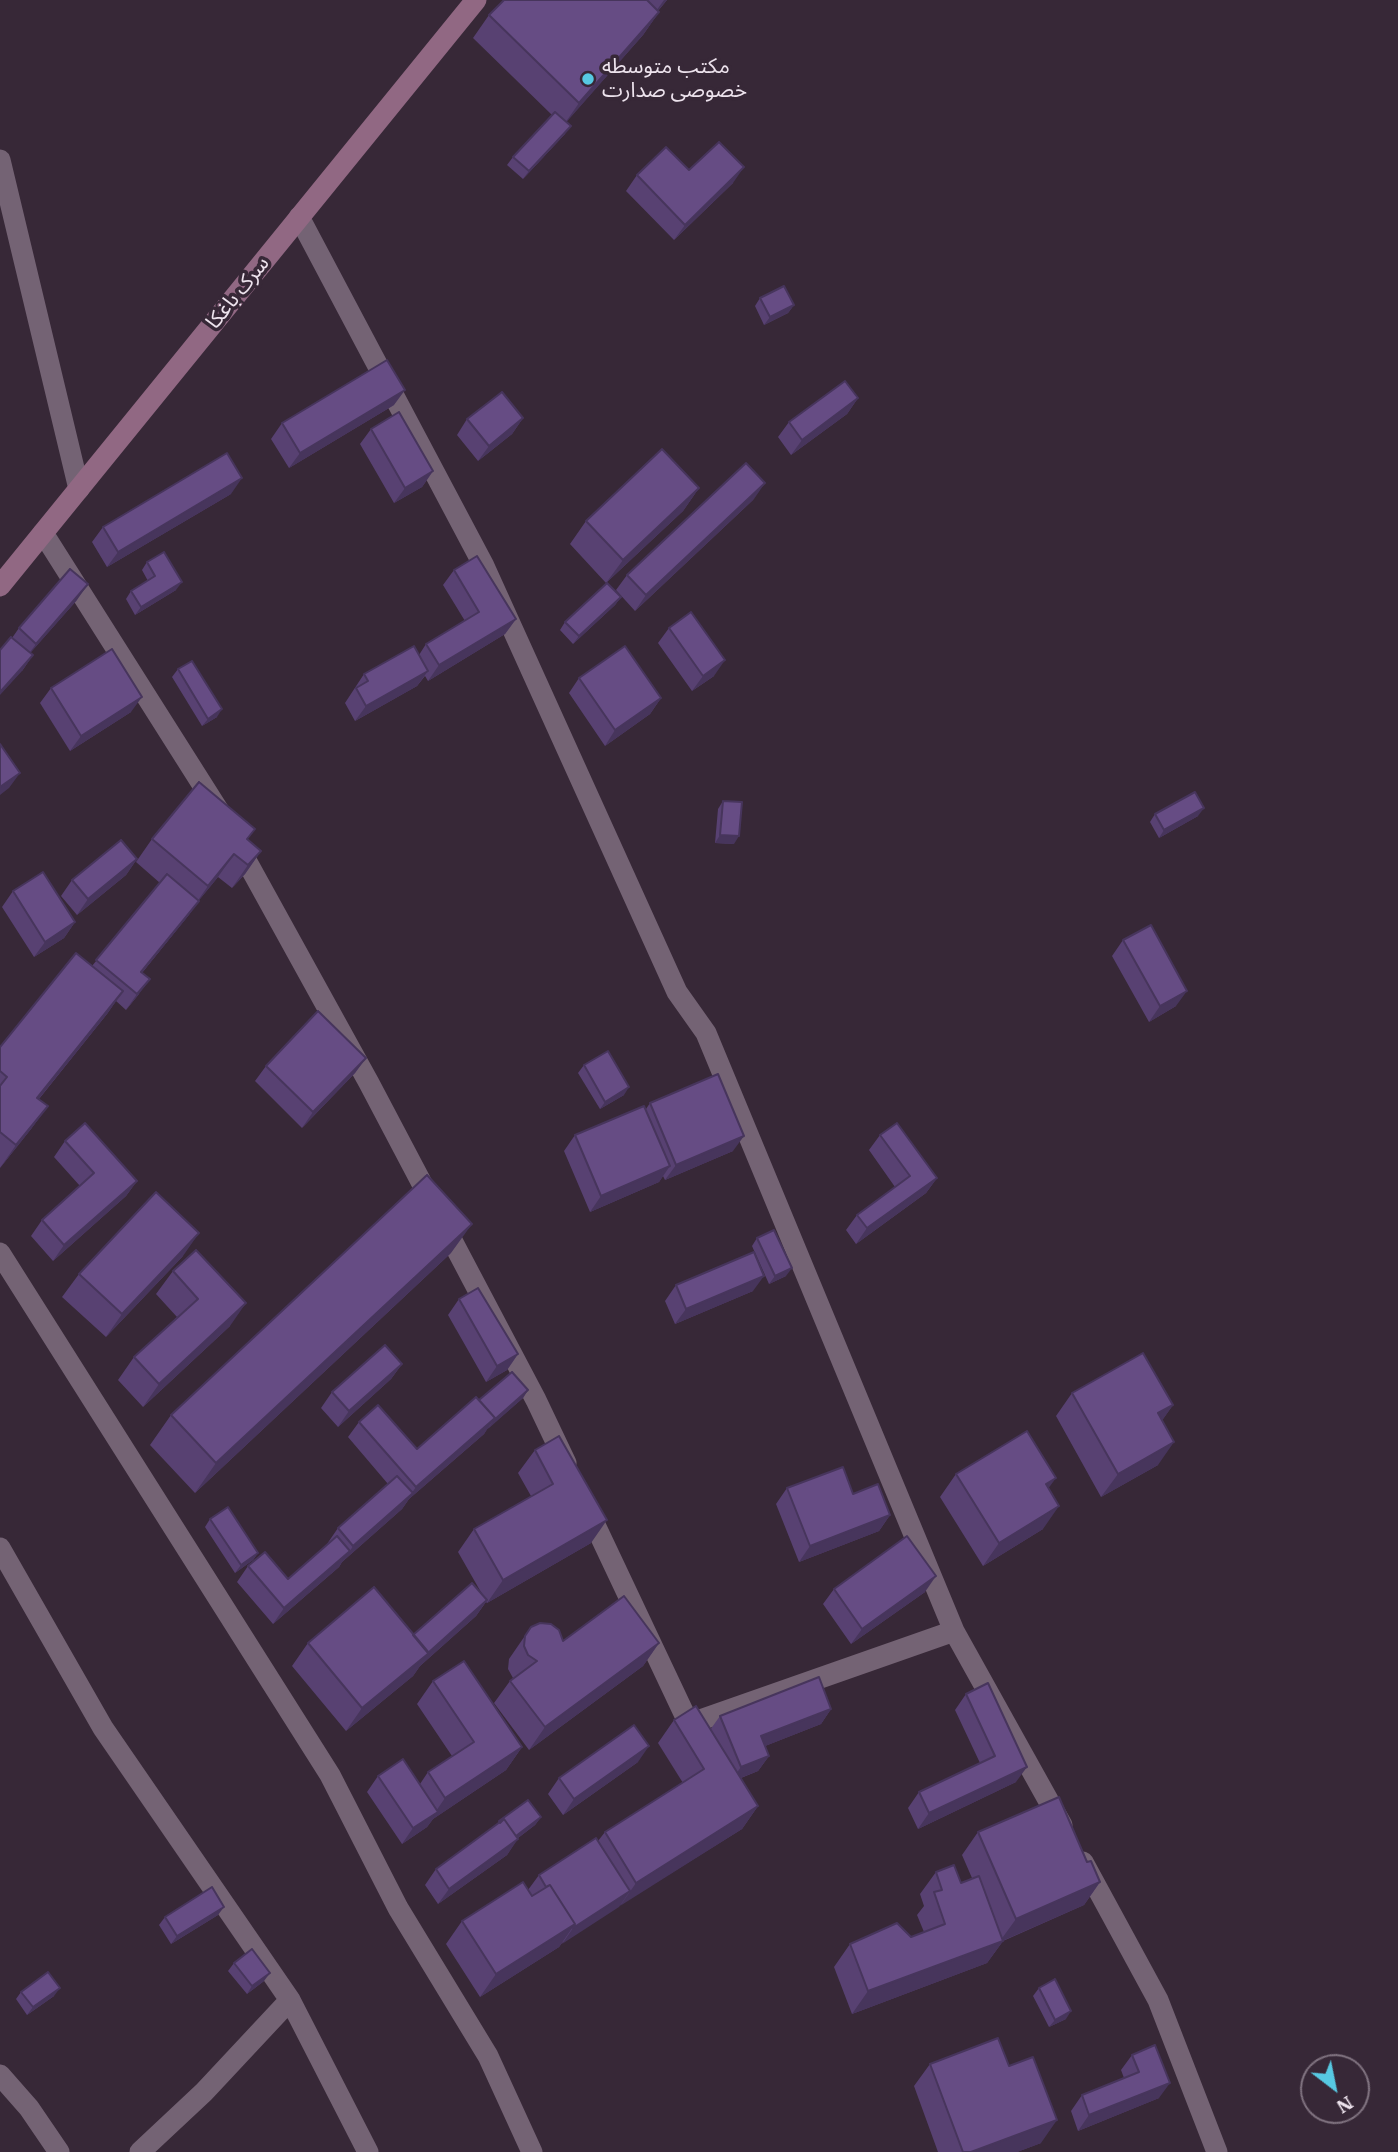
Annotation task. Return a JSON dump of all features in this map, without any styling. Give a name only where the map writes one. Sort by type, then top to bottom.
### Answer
[{"type":"street","name":"سرک باغکا","points":[[0,586],[476,0]]},
{"type":"street","points":[[0,160],[79,489]]},
{"type":"street","points":[[299,218],[484,566],[677,992],[706,1033],[954,1631],[1158,2000],[1217,2152]]},
{"type":"street","points":[[43,533],[207,790],[369,1083],[536,1400],[689,1724],[954,1631]]},
{"type":"street","points":[[0,1252],[330,1775],[398,1908],[488,2056],[531,2152]]},
{"type":"street","points":[[0,1548],[103,1728],[290,2000],[368,2152]]},
{"type":"street","points":[[140,2152],[204,2092],[290,2000]]},
{"type":"street","points":[[0,2074],[29,2108],[59,2152]]},
{"type":"building","points":[[504,0],[647,0],[659,12],[579,103],[489,15]]},
{"type":"building","points":[[555,112],[571,126],[529,171],[513,157]]},
{"type":"building","points":[[719,142],[744,167],[685,225],[637,175],[666,147],[689,170]]},
{"type":"building","points":[[784,286],[794,305],[770,317],[760,298]]},
{"type":"building","points":[[387,360],[405,390],[300,453],[282,423]]},
{"type":"building","points":[[845,381],[858,398],[802,440],[789,422]]},
{"type":"building","points":[[502,392],[523,418],[489,446],[467,419]]},
{"type":"building","points":[[399,412],[433,471],[405,488],[371,429]]},
{"type":"building","points":[[662,449],[699,488],[623,560],[586,521]]},
{"type":"building","points":[[227,453],[242,478],[118,552],[103,527]]},
{"type":"building","points":[[746,463],[765,483],[646,595],[627,575]]},
{"type":"building","points":[[164,552],[182,582],[141,607],[131,591],[155,576],[147,562]]},
{"type":"building","points":[[477,556],[516,619],[439,665],[426,644],[479,612],[454,570]]},
{"type":"building","points":[[70,569],[88,584],[36,644],[19,628]]},
{"type":"building","points":[[607,583],[621,597],[579,636],[565,622]]},
{"type":"building","points":[[691,612],[725,660],[703,676],[669,628]]},
{"type":"building","points":[[11,637],[33,655],[0,692],[0,650]]},
{"type":"building","points":[[414,646],[428,671],[366,706],[356,688],[368,681],[364,674]]},
{"type":"building","points":[[625,646],[661,698],[615,730],[579,678]]},
{"type":"building","points":[[112,649],[142,697],[81,736],[51,688]]},
{"type":"building","points":[[192,661],[222,709],[208,719],[178,669]]},
{"type":"building","points":[[0,744],[20,773],[0,787]]},
{"type":"building","points":[[199,782],[255,829],[247,839],[261,851],[248,865],[234,854],[208,886],[152,839]]},
{"type":"building","points":[[1195,792],[1204,808],[1164,830],[1155,814]]},
{"type":"building","points":[[723,801],[742,802],[739,836],[720,835]]},
{"type":"building","points":[[121,840],[137,859],[88,899],[72,880]]},
{"type":"building","points":[[43,872],[75,922],[45,942],[13,891]]},
{"type":"building","points":[[167,874],[199,901],[141,972],[150,979],[137,994],[96,960]]},
{"type":"building","points":[[1151,925],[1187,991],[1160,1006],[1123,940]]},
{"type":"building","points":[[76,953],[123,991],[37,1098],[48,1106],[16,1145],[0,1132],[0,1086],[7,1077],[0,1071],[0,1047]]},
{"type":"building","points":[[318,1011],[366,1058],[313,1112],[266,1066]]},
{"type":"building","points":[[608,1051],[629,1087],[605,1102],[584,1065]]},
{"type":"building","points":[[718,1074],[744,1136],[676,1165],[650,1103]]},
{"type":"building","points":[[644,1106],[670,1166],[601,1196],[575,1135]]},
{"type":"building","points":[[85,1123],[137,1181],[64,1245],[42,1220],[94,1173],[65,1141]]},
{"type":"building","points":[[897,1123],[937,1178],[867,1228],[857,1215],[910,1176],[880,1135]]},
{"type":"building","points":[[427,1175],[472,1224],[216,1463],[171,1415]]},
{"type":"building","points":[[156,1192],[199,1233],[122,1314],[79,1274]]},
{"type":"building","points":[[774,1230],[792,1268],[775,1276],[757,1238]]},
{"type":"building","points":[[196,1250],[246,1303],[159,1384],[134,1357],[198,1299],[173,1271]]},
{"type":"building","points":[[754,1252],[764,1276],[686,1309],[676,1285]]},
{"type":"building","points":[[478,1288],[518,1354],[497,1366],[459,1299]]},
{"type":"building","points":[[385,1345],[402,1364],[349,1411],[332,1392]]},
{"type":"building","points":[[1143,1353],[1173,1405],[1158,1413],[1174,1442],[1118,1474],[1072,1393]]},
{"type":"building","points":[[512,1372],[528,1390],[493,1421],[495,1418],[479,1400]]},
{"type":"building","points":[[476,1397],[495,1418],[416,1487],[359,1422],[378,1405],[417,1449]]},
{"type":"building","points":[[1027,1431],[1056,1478],[1046,1484],[1059,1506],[999,1543],[956,1474]]},
{"type":"building","points":[[559,1436],[607,1520],[503,1580],[474,1529],[553,1484],[535,1450]]},
{"type":"building","points":[[843,1467],[853,1494],[878,1484],[890,1515],[810,1546],[787,1488]]},
{"type":"building","points":[[397,1476],[413,1493],[353,1546],[338,1528]]},
{"type":"building","points":[[228,1507],[258,1553],[241,1565],[210,1519]]},
{"type":"building","points":[[337,1536],[350,1551],[284,1608],[248,1566],[265,1552],[288,1579]]},
{"type":"building","points":[[907,1536],[936,1576],[862,1629],[834,1589]]},
{"type":"building","points":[[472,1583],[487,1600],[428,1653],[413,1635]]},
{"type":"building","points":[[374,1587],[429,1653],[362,1708],[308,1643]]},
{"type":"building","points":[[624,1596],[659,1643],[545,1727],[510,1681],[537,1661],[528,1655],[524,1646],[525,1636],[531,1627],[540,1623],[551,1624],[559,1630],[563,1641]]},
{"type":"building","points":[[464,1661],[522,1747],[445,1798],[428,1772],[474,1742],[433,1681]]},
{"type":"building","points":[[819,1677],[831,1709],[761,1736],[769,1756],[741,1767],[720,1716]]},
{"type":"building","points":[[988,1683],[1027,1767],[929,1813],[919,1792],[995,1756],[966,1694]]},
{"type":"building","points":[[696,1706],[758,1806],[636,1883],[605,1832],[704,1769],[674,1720]]},
{"type":"building","points":[[634,1725],[649,1746],[574,1799],[559,1778]]},
{"type":"building","points":[[403,1759],[438,1812],[413,1828],[378,1776]]},
{"type":"building","points":[[1059,1797],[1087,1862],[1091,1861],[1100,1882],[1016,1919],[978,1832]]},
{"type":"building","points":[[528,1800],[541,1817],[516,1836],[504,1819],[500,1823],[499,1821]]},
{"type":"building","points":[[504,1819],[518,1839],[449,1889],[436,1869]]},
{"type":"building","points":[[596,1838],[630,1891],[573,1928],[575,1924],[550,1885],[546,1887],[539,1875]]},
{"type":"building","points":[[954,1865],[961,1883],[979,1876],[1003,1941],[868,1991],[850,1944],[897,1923],[911,1937],[945,1924],[934,1892],[942,1890],[936,1872]]},
{"type":"building","points":[[523,1882],[532,1896],[550,1885],[575,1924],[496,1974],[462,1921]]},
{"type":"building","points":[[212,1887],[224,1907],[177,1936],[165,1917]]},
{"type":"building","points":[[252,1949],[270,1973],[252,1986],[234,1963]]},
{"type":"building","points":[[48,1972],[60,1988],[33,2007],[21,1992]]},
{"type":"building","points":[[1055,1979],[1071,2011],[1055,2020],[1039,1988]]},
{"type":"building","points":[[998,2038],[1009,2066],[1033,2057],[1057,2120],[971,2152],[963,2152],[930,2064]]},
{"type":"building","points":[[1155,2045],[1170,2083],[1089,2115],[1082,2095],[1139,2072],[1132,2055]]},
{"type":"place","name":"مکتب متوسطه خصوصی صدارت","points":[[588,79]]}]
